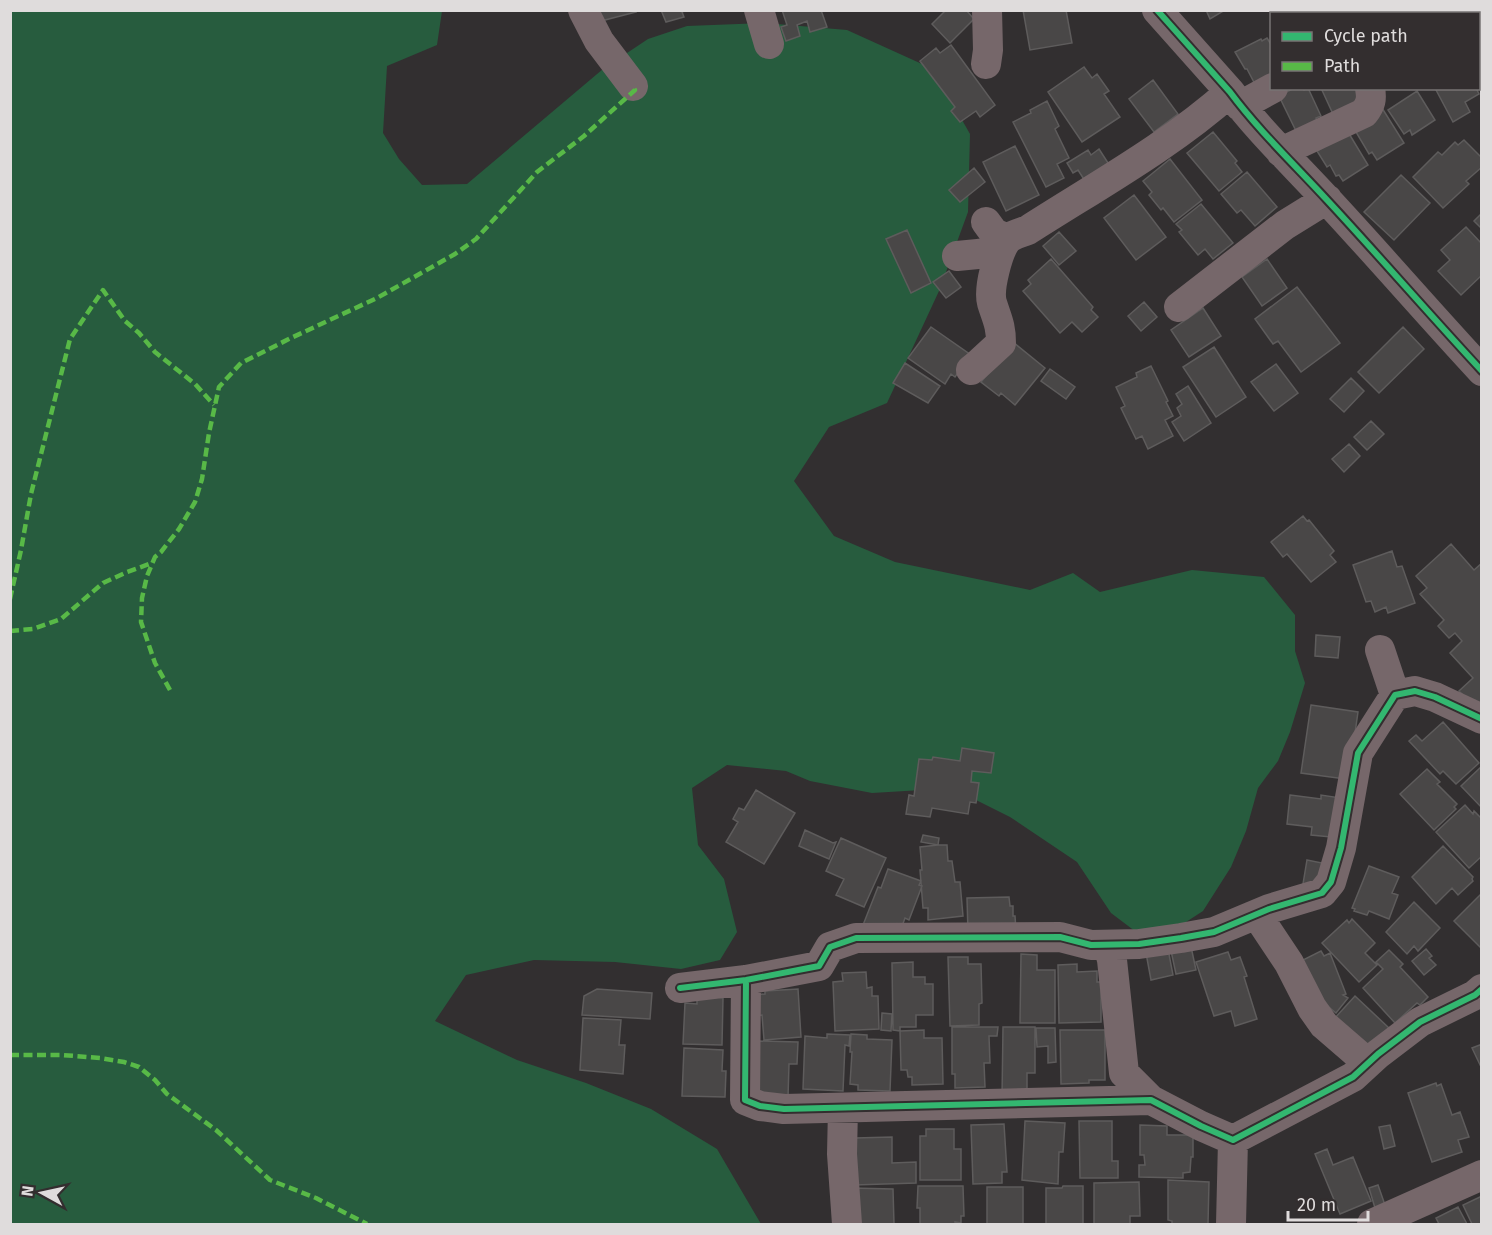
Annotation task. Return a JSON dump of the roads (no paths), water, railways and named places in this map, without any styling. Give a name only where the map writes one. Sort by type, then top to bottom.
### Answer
[{"type":"street","points":[[583,10],[599,41],[633,86]]},
{"type":"street","points":[[759,10],[769,44]]},
{"type":"street","points":[[986,64],[987,10]]},
{"type":"street","points":[[1157,10],[1281,152],[1327,199],[1482,371]]},
{"type":"street","points":[[997,230],[1028,230],[1156,148],[1218,103],[1270,89]]},
{"type":"street","points":[[1281,152],[1364,112],[1370,105],[1370,90]]},
{"type":"street","points":[[1179,307],[1285,225],[1327,199]]},
{"type":"street","points":[[957,255],[991,251],[997,230]]},
{"type":"street","points":[[971,370],[1001,343],[1001,330],[990,290],[1001,251],[997,230]]},
{"type":"street","points":[[1380,650],[1395,695]]},
{"type":"street","points":[[680,988],[746,980],[819,966],[830,947],[856,938],[1059,937],[1091,945],[1108,945],[1139,944],[1214,932],[1269,909],[1318,896],[1326,890],[1331,882],[1341,848],[1358,753],[1395,695],[1414,692],[1436,697],[1482,719]]},
{"type":"street","points":[[1257,915],[1289,963],[1312,1008],[1324,1025],[1368,1063]]},
{"type":"street","points":[[1108,945],[1112,960],[1124,1072],[1151,1100],[1233,1140]]},
{"type":"street","points":[[746,980],[745,1100],[760,1106],[784,1109],[1151,1100]]},
{"type":"street","points":[[1233,1140],[1353,1077],[1420,1022],[1475,995],[1482,989]]},
{"type":"street","points":[[843,1108],[842,1154],[847,1224]]},
{"type":"street","points":[[1231,1224],[1233,1140]]},
{"type":"street","points":[[1372,1224],[1482,1175]]}]
